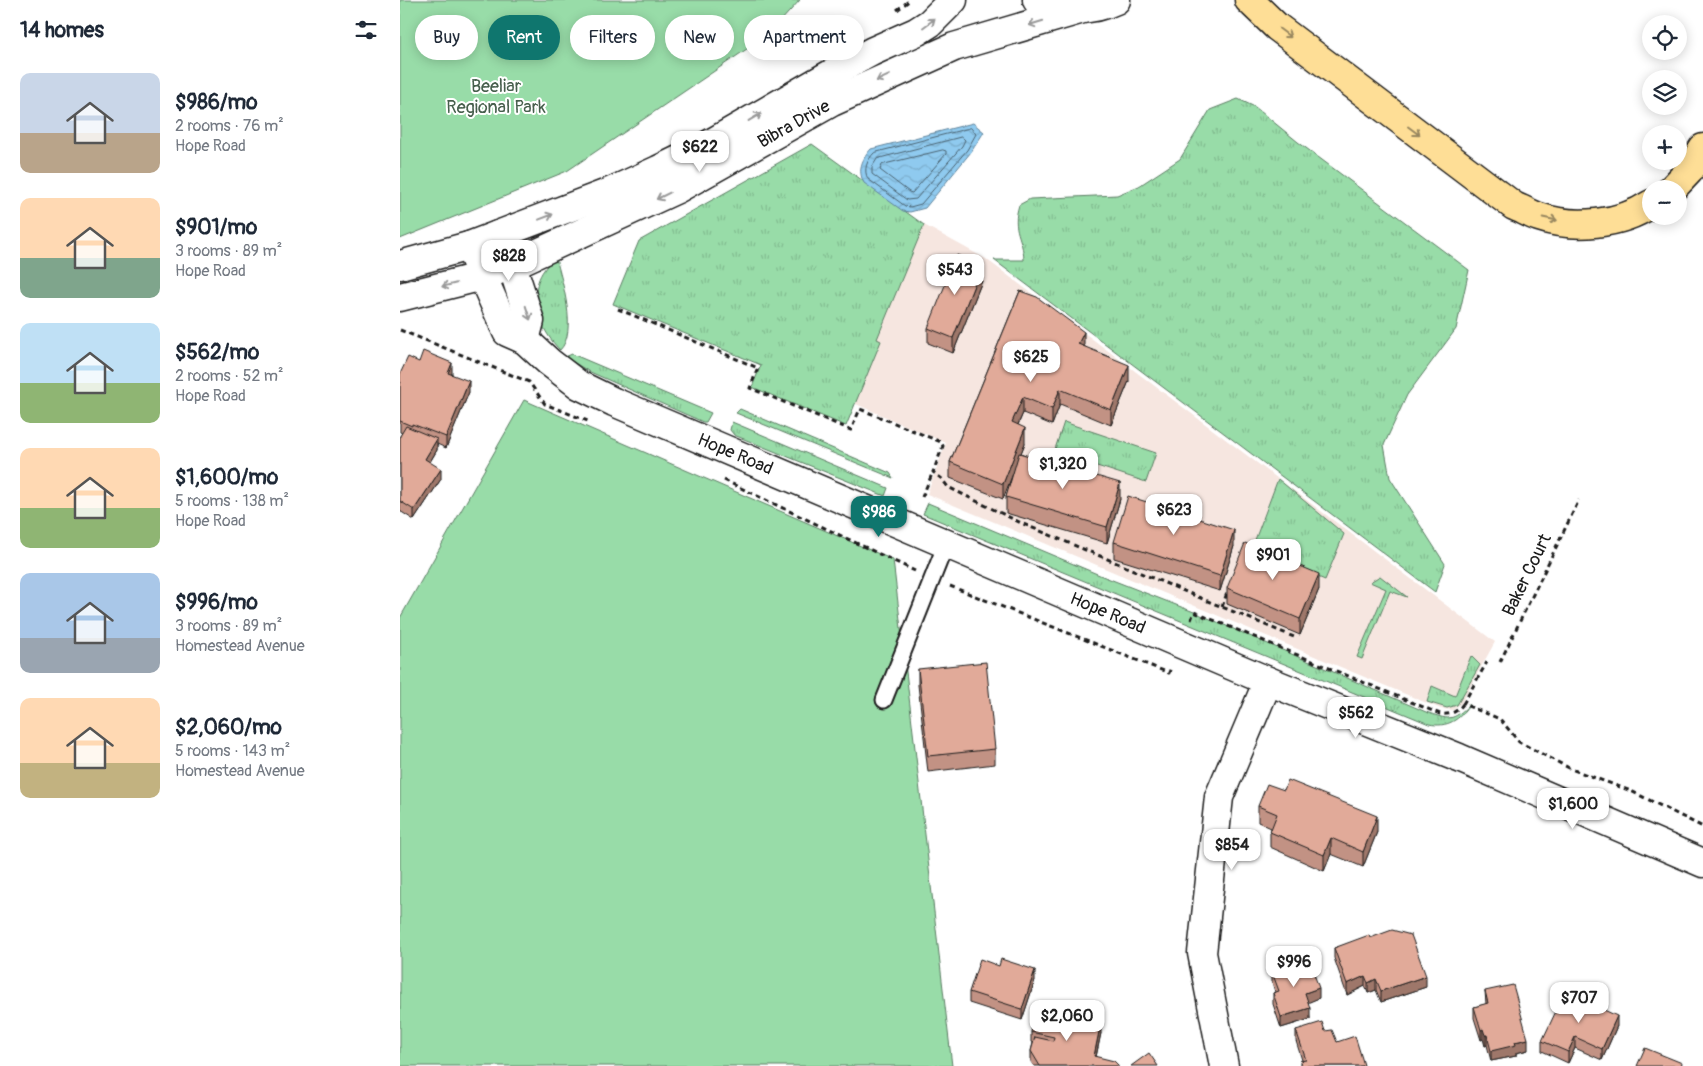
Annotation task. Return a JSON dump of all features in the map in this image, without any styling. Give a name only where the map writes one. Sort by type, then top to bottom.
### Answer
[{"type":"main road","points":[[1249,0],[1277,27],[1514,206],[1539,217],[1566,223],[1594,223],[1622,218],[1642,208]]},
{"type":"main road","points":[[1680,180],[1689,171],[1703,148]]},
{"type":"street","name":"Bibra Drive","points":[[400,265],[469,246],[610,192],[701,149],[836,71],[873,51],[916,32],[930,23],[953,0]]},
{"type":"street","points":[[1038,0],[1059,8],[1083,9],[1106,5],[1116,0]]},
{"type":"street","name":"Bibra Drive","points":[[400,297],[483,276],[512,265],[677,189],[816,110],[893,73],[954,47],[1083,9]]},
{"type":"street","points":[[498,235],[512,265],[530,321],[525,340]]},
{"type":"street","name":"Hope Road","points":[[469,246],[508,332],[525,340],[549,362],[580,385],[946,544],[1268,681],[1459,758],[1703,864]]},
{"type":"street","points":[[1224,1066],[1202,953],[1218,797],[1268,681]]},
{"type":"lane","points":[[884,700],[946,544]]},
{"type":"path","points":[[618,309],[758,368],[750,388],[841,426],[851,430],[860,409],[941,442],[943,446],[922,497]]},
{"type":"path","points":[[400,330],[529,382],[545,404],[598,425]]},
{"type":"path","points":[[933,472],[948,487],[1021,523],[1294,637]]},
{"type":"path","points":[[721,478],[932,579],[1169,673]]},
{"type":"path","name":"Baker Court","points":[[1500,662],[1579,500]]},
{"type":"path","points":[[1222,607],[1229,590]]},
{"type":"path","points":[[1194,612],[1440,714],[1454,712],[1463,704],[1487,662]]},
{"type":"path","points":[[1463,704],[1500,719],[1519,742],[1571,768],[1631,791],[1703,827]]},
{"type":"shaded area","points":[[924,225],[986,259],[1495,642],[1461,703],[1453,710],[1441,709],[927,494],[946,443],[849,401]]},
{"type":"green space","name":"Beeliar Regional Park","points":[[400,0],[800,0],[786,15],[744,15],[744,51],[734,58],[734,15],[665,15],[665,60],[731,60],[567,171],[400,239]]},
{"type":"green space","points":[[1238,99],[1255,107],[1298,142],[1469,270],[1456,329],[1407,395],[1384,445],[1390,478],[1445,564],[1435,592],[994,260],[1024,260],[1016,221],[1019,205],[1030,199],[1117,195],[1139,186],[1180,159],[1210,110]]},
{"type":"green space","points":[[812,144],[924,225],[877,339],[881,341],[846,426],[752,387],[761,365],[613,304],[639,241]]},
{"type":"green space","points":[[556,258],[565,292],[568,319],[568,331],[565,342],[560,350],[544,328],[536,303],[539,279]]},
{"type":"green space","points":[[572,354],[711,413],[706,422],[703,422],[588,371],[565,357]]},
{"type":"green space","points":[[524,400],[893,560],[952,1066],[400,1066],[400,618]]},
{"type":"green space","points":[[740,409],[890,473],[893,478],[736,413]]},
{"type":"green space","points":[[732,422],[888,488],[885,496],[734,435],[730,430]]},
{"type":"green space","points":[[1064,422],[1156,453],[1146,482],[1054,452]]},
{"type":"green space","points":[[1278,479],[1344,534],[1325,580],[1273,558],[1255,540]]},
{"type":"green space","points":[[928,503],[1102,576],[1194,612],[1426,712],[1450,718],[1459,714],[1470,704],[1462,714],[1447,724],[1429,724],[923,514]]},
{"type":"green space","points":[[1380,576],[1407,597],[1390,591],[1362,659],[1357,657],[1386,589],[1370,582]]},
{"type":"green space","points":[[1471,656],[1480,665],[1457,705],[1447,708],[1427,702],[1432,686],[1455,696]]},
{"type":"water","points":[[973,123],[984,132],[971,152],[925,208],[910,212],[903,211],[864,183],[861,169],[865,157],[871,149]]},
{"type":"building","points":[[957,255],[982,265],[953,338],[928,328]]},
{"type":"building","points":[[1020,291],[1037,297],[1084,332],[1078,344],[1129,365],[1111,410],[1060,389],[1052,409],[1023,397],[1012,422],[1025,428],[1003,484],[950,462]]},
{"type":"building","points":[[423,351],[452,363],[448,373],[469,381],[446,437],[400,421],[400,374],[408,357],[419,362]]},
{"type":"building","points":[[406,426],[437,439],[425,459],[441,469],[414,510],[400,501],[400,436]]},
{"type":"building","points":[[1019,453],[1120,483],[1107,527],[1006,497]]},
{"type":"building","points":[[1128,496],[1234,530],[1220,576],[1114,542]]},
{"type":"building","points":[[1245,543],[1319,574],[1300,619],[1227,588]]},
{"type":"building","points":[[986,662],[995,749],[928,756],[918,669]]},
{"type":"building","points":[[1288,780],[1377,816],[1363,852],[1331,838],[1324,855],[1270,832],[1277,814],[1258,806],[1267,784],[1284,790]]},
{"type":"building","points":[[1392,930],[1411,935],[1426,976],[1381,991],[1376,979],[1368,983],[1365,976],[1347,984],[1334,948],[1369,935],[1370,938]]},
{"type":"building","points":[[980,959],[999,966],[1001,959],[1035,970],[1022,1009],[969,992]]},
{"type":"building","points":[[1309,960],[1319,988],[1305,993],[1310,1008],[1281,1017],[1273,993],[1279,991],[1272,972]]},
{"type":"building","points":[[1513,985],[1528,1039],[1515,1042],[1516,1045],[1491,1051],[1487,1035],[1485,1035],[1483,1029],[1481,1030],[1474,1007],[1488,1003],[1485,991]]},
{"type":"building","points":[[1565,992],[1617,1016],[1602,1049],[1575,1037],[1568,1052],[1542,1041]]},
{"type":"building","points":[[1035,1014],[1057,1019],[1058,1015],[1101,1022],[1094,1056],[1114,1061],[1119,1066],[1040,1066],[1031,1051],[1035,1037],[1053,1041],[1054,1037],[1031,1032]]},
{"type":"building","points":[[1322,1022],[1325,1031],[1332,1030],[1337,1042],[1355,1036],[1364,1065],[1302,1066],[1300,1061],[1306,1060],[1296,1030]]},
{"type":"building","points":[[1645,1048],[1682,1063],[1681,1066],[1637,1066]]},
{"type":"building","points":[[1149,1053],[1158,1066],[1131,1066]]}]
